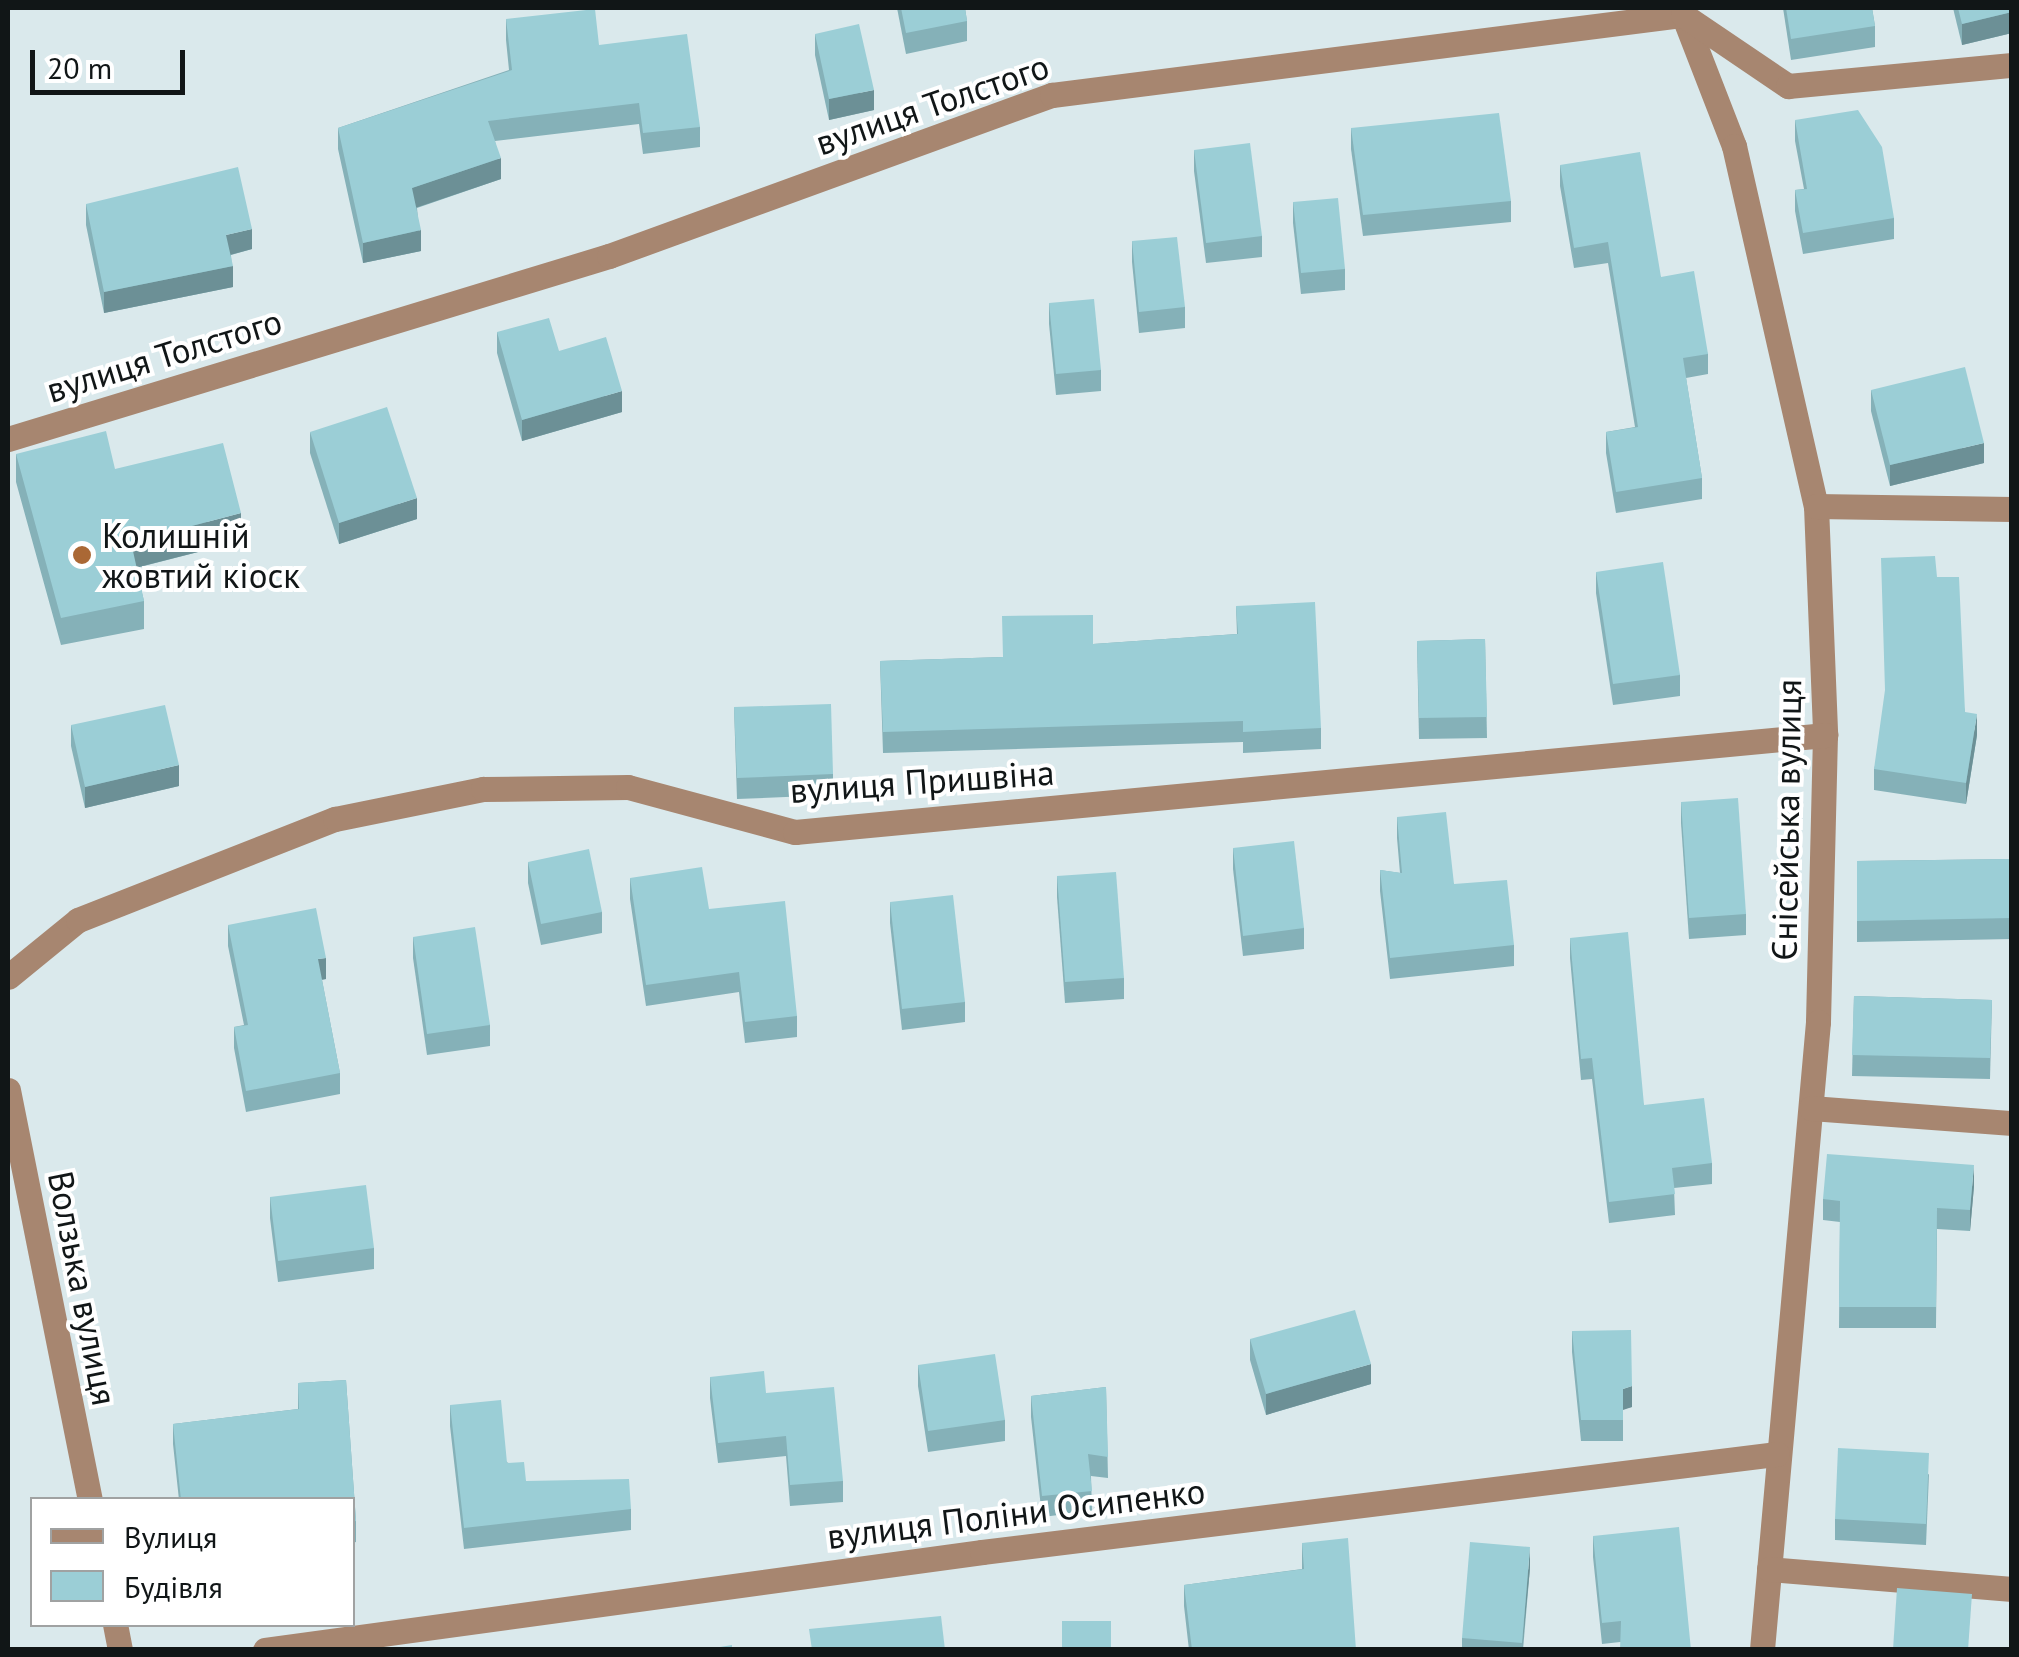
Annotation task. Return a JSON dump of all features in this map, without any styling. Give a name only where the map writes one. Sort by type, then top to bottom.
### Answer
[{"type":"street","points":[[1682,11],[1788,86],[2012,65]]},
{"type":"street","name":"вулиця Толстого","points":[[8,439],[610,256],[1052,95],[1682,11]]},
{"type":"street","name":"Єнісейська вулиця","points":[[1682,11],[1734,146],[1816,506],[1825,735],[1811,1108],[1776,1454],[1762,1650]]},
{"type":"street","points":[[1816,506],[2012,508]]},
{"type":"street","name":"вулиця Пришвіна","points":[[8,977],[78,920],[335,819],[483,789],[628,786],[795,832],[1825,735]]},
{"type":"street","name":"Волзька вулиця","points":[[8,1090],[89,1497]]},
{"type":"street","points":[[1811,1108],[2012,1124]]},
{"type":"street","name":"вулиця Поліни Осипенко","points":[[265,1650],[982,1552],[1776,1454]]},
{"type":"street","points":[[1769,1569],[2012,1589]]},
{"type":"building","points":[[901,8],[965,8],[967,21],[906,33]]},
{"type":"building","points":[[1786,8],[1872,8],[1875,26],[1791,39]]},
{"type":"building","points":[[1958,8],[2012,8],[2012,12],[1962,24]]},
{"type":"building","points":[[595,9],[599,45],[687,34],[700,127],[643,133],[639,103],[488,121],[501,158],[412,188],[421,230],[363,243],[338,128],[512,70],[506,19]]},
{"type":"building","points":[[859,24],[874,90],[829,99],[815,34]]},
{"type":"building","points":[[1858,110],[1882,147],[1894,218],[1803,233],[1795,190],[1807,189],[1795,120]]},
{"type":"building","points":[[1499,113],[1511,201],[1363,215],[1351,128]]},
{"type":"building","points":[[1250,143],[1262,236],[1206,243],[1194,150]]},
{"type":"building","points":[[1640,152],[1661,277],[1694,271],[1708,354],[1683,358],[1702,478],[1616,492],[1606,432],[1638,427],[1608,242],[1574,248],[1560,165]]},
{"type":"building","points":[[238,167],[252,229],[226,235],[233,266],[104,292],[86,204]]},
{"type":"building","points":[[1338,198],[1345,269],[1301,273],[1293,202]]},
{"type":"building","points":[[1177,237],[1185,307],[1139,312],[1132,241]]},
{"type":"building","points":[[1094,299],[1101,370],[1056,374],[1049,303]]},
{"type":"building","points":[[549,318],[559,351],[606,337],[622,391],[522,420],[497,332]]},
{"type":"building","points":[[1965,367],[1984,443],[1890,465],[1871,390]]},
{"type":"building","points":[[387,407],[417,498],[339,523],[310,432]]},
{"type":"building","points":[[106,431],[115,469],[223,443],[241,513],[131,542],[144,601],[61,618],[16,454]]},
{"type":"building","points":[[1935,556],[1937,577],[1959,577],[1965,712],[1977,714],[1966,783],[1874,769],[1885,690],[1881,558]]},
{"type":"building","points":[[1663,562],[1680,675],[1613,684],[1596,572]]},
{"type":"building","points":[[1315,602],[1321,728],[1243,732],[1243,721],[883,732],[880,661],[1003,657],[1002,616],[1093,615],[1093,644],[1238,634],[1236,606]]},
{"type":"building","points":[[1485,639],[1487,717],[1419,718],[1417,641]]},
{"type":"building","points":[[831,704],[833,774],[737,778],[734,707]]},
{"type":"building","points":[[165,705],[179,765],[85,787],[71,725]]},
{"type":"building","points":[[1738,798],[1746,914],[1689,918],[1681,802]]},
{"type":"building","points":[[1446,812],[1454,884],[1507,880],[1514,945],[1390,958],[1380,870],[1402,873],[1397,817]]},
{"type":"building","points":[[1294,841],[1304,928],[1243,936],[1233,848]]},
{"type":"building","points":[[589,849],[602,912],[541,924],[528,862]]},
{"type":"building","points":[[2012,859],[2012,918],[1857,921],[1857,861]]},
{"type":"building","points":[[702,867],[709,909],[785,901],[797,1016],[745,1022],[739,972],[646,985],[630,878]]},
{"type":"building","points":[[1116,872],[1124,978],[1065,982],[1057,876]]},
{"type":"building","points":[[953,895],[965,1002],[902,1009],[890,902]]},
{"type":"building","points":[[316,908],[326,958],[318,959],[340,1073],[246,1091],[234,1027],[248,1025],[228,925]]},
{"type":"building","points":[[475,927],[490,1025],[427,1034],[413,937]]},
{"type":"building","points":[[1628,932],[1644,1105],[1704,1098],[1712,1163],[1672,1168],[1675,1194],[1609,1202],[1592,1058],[1581,1059],[1570,938]]},
{"type":"building","points":[[1854,996],[1992,1000],[1990,1058],[1852,1055]]},
{"type":"building","points":[[1827,1154],[1974,1165],[1970,1210],[1937,1208],[1936,1307],[1839,1307],[1840,1201],[1823,1199]]},
{"type":"building","points":[[366,1185],[374,1248],[278,1261],[270,1197]]},
{"type":"building","points":[[1355,1310],[1371,1364],[1266,1394],[1250,1339]]},
{"type":"building","points":[[1631,1330],[1632,1386],[1623,1389],[1623,1420],[1581,1420],[1572,1331]]},
{"type":"building","points":[[995,1354],[1005,1420],[928,1431],[918,1365]]},
{"type":"building","points":[[764,1371],[766,1393],[834,1387],[843,1481],[790,1485],[786,1436],[718,1443],[710,1377]]},
{"type":"building","points":[[346,1380],[354,1497],[181,1497],[173,1424],[299,1409],[298,1383]]},
{"type":"building","points":[[1106,1387],[1108,1457],[1088,1454],[1092,1491],[1042,1496],[1031,1396]]},
{"type":"building","points":[[501,1400],[507,1463],[524,1462],[526,1481],[629,1479],[631,1509],[464,1528],[450,1405]]},
{"type":"building","points":[[1838,1448],[1929,1453],[1926,1524],[1835,1519]]},
{"type":"building","points":[[1679,1527],[1691,1650],[1620,1650],[1621,1621],[1602,1623],[1593,1536]]},
{"type":"building","points":[[1348,1538],[1356,1650],[1192,1650],[1184,1585],[1304,1569],[1302,1543]]},
{"type":"building","points":[[1470,1542],[1530,1547],[1522,1643],[1462,1638]]},
{"type":"building","points":[[1897,1588],[1972,1594],[1968,1650],[1893,1650]]},
{"type":"building","points":[[941,1616],[945,1650],[812,1650],[809,1629]]},
{"type":"building","points":[[1062,1621],[1111,1621],[1111,1650],[1062,1650]]},
{"type":"building","points":[[732,1645],[732,1650],[702,1650]]},
{"type":"place","name":"Колишній жовтий кіоск","points":[[82,555]]}]
